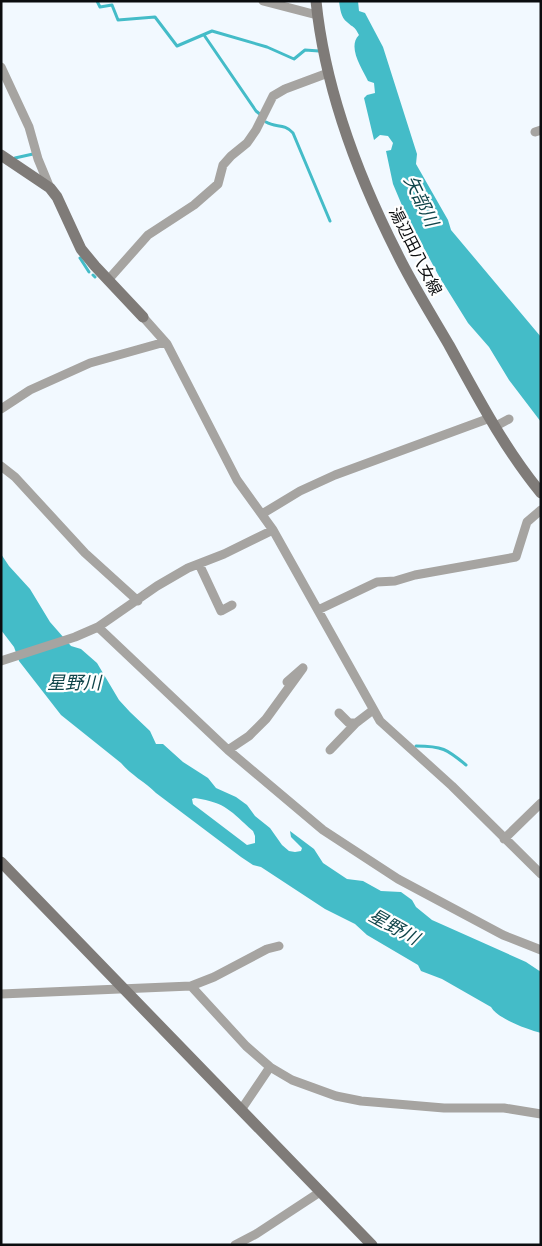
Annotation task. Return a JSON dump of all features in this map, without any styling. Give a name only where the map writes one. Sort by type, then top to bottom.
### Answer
[{"type":"street","points":[[263,1],[318,15]]},
{"type":"street","name":"湯辺田八女線","points":[[316,1],[328,73],[341,119],[379,216],[397,254],[493,422],[511,452],[541,493]]},
{"type":"street","points":[[1,67],[29,127],[38,159],[50,188],[57,197],[81,249],[165,342],[237,480],[273,530],[380,721],[452,786],[541,874]]},
{"type":"street","points":[[108,280],[148,235],[194,205],[218,184],[223,165],[247,143],[256,130],[273,96],[328,73]]},
{"type":"street","points":[[1,155],[50,188]]},
{"type":"street","points":[[1,409],[30,390],[90,363],[165,342]]},
{"type":"street","points":[[262,514],[335,475],[493,422],[509,419]]},
{"type":"street","points":[[1,466],[15,477],[85,552],[138,601]]},
{"type":"street","points":[[318,610],[377,582],[395,581],[415,575],[516,557],[527,522],[541,510]]},
{"type":"street","points":[[1,662],[75,637],[98,627],[157,586],[199,564],[273,530]]},
{"type":"street","points":[[199,564],[220,611],[232,605]]},
{"type":"street","points":[[98,627],[228,750],[323,830],[398,878],[503,935],[541,950]]},
{"type":"street","points":[[228,750],[249,736],[266,718],[302,668],[286,682]]},
{"type":"street","points":[[330,750],[356,723],[373,710]]},
{"type":"street","points":[[339,713],[349,723],[356,723]]},
{"type":"street","points":[[504,839],[541,803]]},
{"type":"street","points":[[1,862],[372,1245]]},
{"type":"street","points":[[1,994],[191,986],[214,977],[267,949],[279,946]]},
{"type":"street","points":[[191,986],[246,1046],[270,1066],[292,1080],[328,1093],[361,1101],[444,1108],[504,1108],[541,1114]]},
{"type":"street","points":[[242,1110],[270,1066]]},
{"type":"street","points":[[235,1245],[256,1234],[320,1192]]},
{"type":"water","name":"矢部川","points":[[339,1],[358,1],[359,11],[365,13],[383,47],[417,154],[416,164],[448,220],[451,230],[541,337],[541,422],[509,380],[489,347],[468,323],[440,278],[406,215],[393,184],[386,151],[391,150],[393,143],[388,136],[380,135],[374,140],[364,98],[375,93],[374,83],[368,81],[359,64],[354,45],[359,35],[355,28],[343,18]]},
{"type":"water","name":"星野川","points":[[1,554],[30,589],[50,622],[71,646],[81,649],[97,663],[119,700],[150,731],[156,744],[163,744],[183,762],[208,778],[216,788],[236,797],[247,805],[255,816],[270,828],[282,845],[289,851],[301,851],[302,848],[291,837],[290,831],[314,849],[323,863],[347,879],[363,881],[381,891],[401,892],[432,920],[526,962],[541,972],[541,1033],[500,1016],[491,1007],[442,979],[421,971],[418,965],[367,935],[355,924],[325,909],[261,867],[253,865],[241,857],[156,793],[61,715],[19,661],[14,647],[1,630]],"holes":[[[192,799],[206,800],[221,805],[233,813],[253,831],[255,843],[247,845],[193,804]]]},
{"type":"waterway","points":[[97,1],[100,7],[112,5],[118,20],[155,17],[177,46],[212,31],[267,47],[294,59],[305,50],[319,51]]},
{"type":"waterway","points":[[204,35],[256,111],[261,115]]},
{"type":"waterway","points":[[266,122],[286,128],[293,133],[330,221]]},
{"type":"waterway","points":[[15,158],[33,154]]},
{"type":"waterway","points":[[80,258],[89,272]]},
{"type":"waterway","points":[[416,746],[444,750],[454,755],[466,765]]}]
